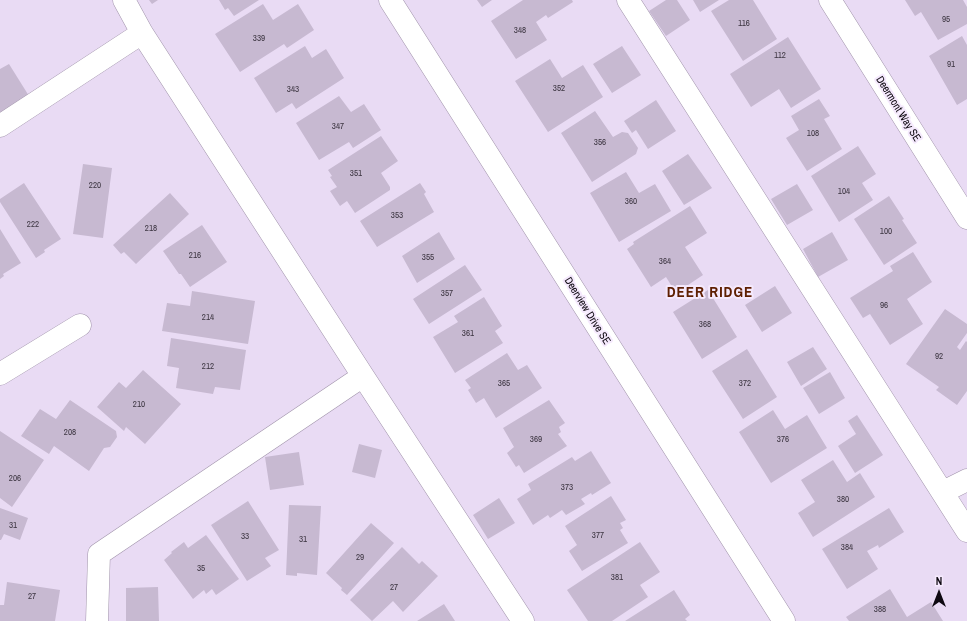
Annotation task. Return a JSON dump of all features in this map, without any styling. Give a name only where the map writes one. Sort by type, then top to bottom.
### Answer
[{"type":"street","points":[[124,0],[142,33],[523,621]]},
{"type":"street","name":"Deerview Drive SE","points":[[390,0],[784,621]]},
{"type":"street","points":[[628,0],[967,531]]},
{"type":"street","name":"Deermont Way SE","points":[[830,0],[967,218]]},
{"type":"street","points":[[0,126],[142,33]]},
{"type":"street","points":[[0,374],[80,324]]},
{"type":"street","points":[[96,621],[99,554],[363,376]]},
{"type":"street","points":[[943,492],[967,480]]},
{"type":"building","points":[[149,0],[158,0],[152,4]]},
{"type":"building","points":[[219,0],[259,0],[234,16],[228,8],[225,10]]},
{"type":"building","points":[[477,0],[492,0],[482,7]]},
{"type":"building","points":[[523,0],[572,0],[573,2],[548,18],[546,15],[536,22],[547,40],[516,59],[491,21]]},
{"type":"building","points":[[666,0],[677,0],[690,20],[666,36],[649,11]]},
{"type":"building","points":[[693,0],[719,0],[700,12]]},
{"type":"building","points":[[729,0],[753,0],[777,39],[743,61],[711,11]]},
{"type":"building","points":[[905,0],[963,0],[967,7],[967,24],[938,40],[921,12],[915,16]]},
{"type":"building","points":[[263,4],[273,20],[298,4],[314,30],[287,48],[284,44],[240,72],[215,34]]},
{"type":"building","points":[[962,36],[967,45],[967,99],[957,105],[929,56]]},
{"type":"building","points":[[788,37],[821,89],[791,108],[779,89],[751,107],[730,74]]},
{"type":"building","points":[[305,46],[312,58],[326,49],[344,78],[296,109],[292,103],[276,113],[254,78]]},
{"type":"building","points":[[622,46],[641,75],[612,93],[593,64]]},
{"type":"building","points":[[550,59],[562,78],[583,65],[603,97],[548,132],[515,81]]},
{"type":"building","points":[[9,64],[29,96],[0,114],[0,69]]},
{"type":"building","points":[[339,96],[351,112],[364,104],[381,130],[353,148],[349,142],[319,160],[296,123]]},
{"type":"building","points":[[819,99],[830,116],[824,119],[842,149],[807,171],[786,138],[799,130],[791,116]]},
{"type":"building","points":[[656,100],[676,131],[648,149],[636,130],[632,133],[624,121]]},
{"type":"building","points":[[595,111],[613,137],[622,132],[628,133],[638,148],[636,154],[592,182],[561,133]]},
{"type":"building","points":[[381,136],[398,161],[381,173],[390,187],[390,190],[355,213],[347,201],[340,206],[330,191],[337,187],[330,177],[332,176],[328,170]]},
{"type":"building","points":[[858,146],[876,174],[862,183],[873,200],[839,222],[811,176]]},
{"type":"building","points":[[688,154],[712,188],[684,205],[662,171]]},
{"type":"building","points":[[83,164],[112,168],[103,238],[73,234]]},
{"type":"building","points":[[626,172],[639,193],[655,184],[671,211],[619,242],[590,193]]},
{"type":"building","points":[[24,183],[61,239],[44,250],[45,252],[36,258],[0,202],[0,199]]},
{"type":"building","points":[[420,183],[426,192],[424,194],[434,212],[377,247],[360,221]]},
{"type":"building","points":[[797,184],[813,210],[787,225],[771,199]]},
{"type":"building","points":[[170,193],[189,214],[136,264],[124,252],[121,254],[113,245]]},
{"type":"building","points":[[889,196],[917,243],[884,265],[854,219]]},
{"type":"building","points":[[690,206],[707,233],[685,247],[703,275],[676,293],[666,277],[651,287],[627,249],[634,244],[633,242]]},
{"type":"building","points":[[202,225],[227,262],[190,287],[163,251]]},
{"type":"building","points":[[0,229],[21,263],[3,274],[4,276],[0,279]]},
{"type":"building","points":[[439,232],[455,259],[417,283],[402,256]]},
{"type":"building","points":[[832,232],[848,260],[818,277],[803,249]]},
{"type":"building","points":[[913,252],[932,282],[907,299],[923,324],[890,345],[870,314],[863,318],[850,298],[893,271],[890,266]]},
{"type":"building","points":[[465,265],[482,290],[429,324],[413,299]]},
{"type":"building","points":[[775,286],[792,313],[762,332],[745,305]]},
{"type":"building","points":[[708,290],[737,337],[702,359],[673,312]]},
{"type":"building","points":[[192,291],[255,301],[248,344],[162,331],[167,303],[190,306]]},
{"type":"building","points":[[484,297],[502,326],[495,331],[503,343],[455,373],[433,337],[458,322],[454,316]]},
{"type":"building","points":[[945,309],[967,324],[967,333],[957,347],[960,350],[966,341],[967,342],[967,391],[957,405],[936,390],[939,387],[906,364]]},
{"type":"building","points":[[171,338],[246,350],[240,390],[215,387],[213,394],[176,388],[179,368],[167,366]]},
{"type":"building","points":[[813,347],[827,369],[801,386],[787,362]]},
{"type":"building","points":[[747,349],[777,397],[743,419],[712,371]]},
{"type":"building","points":[[507,353],[518,370],[527,365],[542,388],[496,418],[484,398],[476,403],[468,390],[471,388],[465,380]]},
{"type":"building","points":[[143,370],[181,404],[145,444],[126,427],[124,431],[97,407],[119,382],[126,388]]},
{"type":"building","points":[[830,372],[845,398],[819,414],[803,388]]},
{"type":"building","points":[[70,400],[116,431],[117,437],[110,447],[104,448],[89,471],[54,446],[49,454],[21,436],[40,409],[56,419]]},
{"type":"building","points":[[549,400],[565,423],[559,427],[561,432],[558,434],[567,446],[524,473],[519,465],[516,467],[507,453],[514,447],[503,428]]},
{"type":"building","points":[[773,410],[785,429],[807,415],[827,448],[771,483],[739,432]]},
{"type":"building","points":[[857,415],[883,455],[855,473],[838,446],[856,434],[848,421]]},
{"type":"building","points":[[0,431],[44,460],[12,507],[0,498]]},
{"type":"building","points":[[359,444],[382,450],[375,478],[352,472]]},
{"type":"building","points":[[591,451],[611,483],[592,495],[591,493],[581,499],[585,504],[566,515],[562,510],[550,518],[548,515],[533,525],[517,499],[531,490],[528,484],[572,457],[575,461]]},
{"type":"building","points":[[299,452],[304,485],[270,490],[265,457]]},
{"type":"building","points":[[833,460],[847,482],[860,473],[875,497],[813,537],[798,513],[815,502],[801,480]]},
{"type":"building","points":[[611,496],[626,520],[620,523],[623,528],[620,530],[628,543],[582,571],[569,551],[577,545],[565,526]]},
{"type":"building","points":[[499,498],[515,523],[488,539],[473,515]]},
{"type":"building","points":[[248,501],[279,550],[265,558],[271,566],[247,581],[211,525]]},
{"type":"building","points":[[289,505],[321,506],[317,575],[297,573],[297,576],[286,575]]},
{"type":"building","points":[[0,508],[28,518],[20,540],[4,534],[0,540]]},
{"type":"building","points":[[889,508],[904,532],[879,548],[878,545],[867,551],[878,569],[847,589],[822,549]]},
{"type":"building","points":[[371,523],[394,543],[347,595],[341,590],[342,588],[326,573]]},
{"type":"building","points":[[206,535],[239,579],[216,595],[212,589],[206,594],[204,590],[193,599],[164,560],[172,553],[171,552],[184,542],[188,548]]},
{"type":"building","points":[[640,542],[660,572],[640,585],[648,597],[612,621],[588,621],[567,590]]},
{"type":"building","points":[[402,547],[419,564],[422,561],[438,576],[403,612],[393,601],[372,621],[350,600]]},
{"type":"building","points":[[7,582],[60,590],[55,621],[0,621],[0,605],[4,605]]},
{"type":"building","points":[[158,587],[159,621],[126,621],[126,588]]},
{"type":"building","points":[[890,589],[907,617],[931,602],[943,621],[849,621],[846,617]]},
{"type":"building","points":[[674,590],[690,615],[685,619],[687,621],[625,621]]},
{"type":"building","points":[[444,604],[455,621],[417,621]]},
{"type":"district","name":"DEER RIDGE","points":[[710,293]]}]
